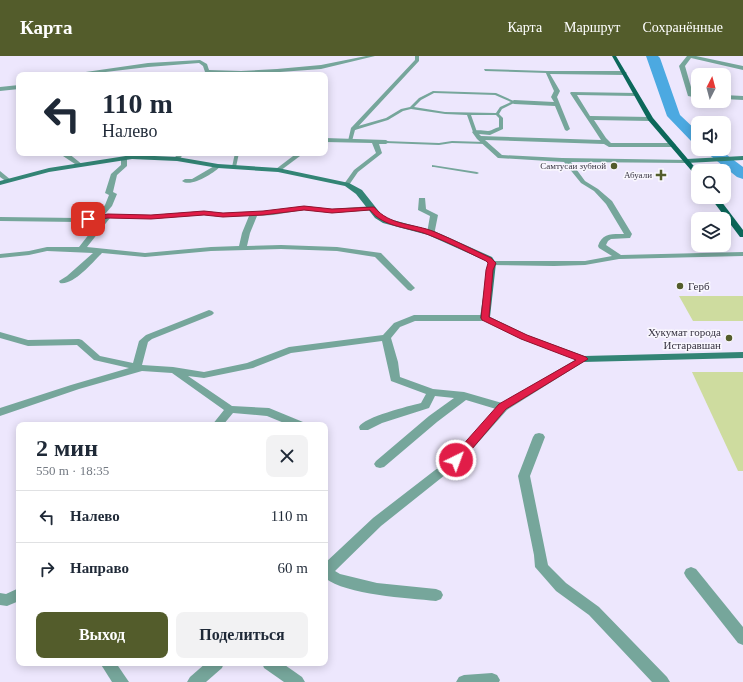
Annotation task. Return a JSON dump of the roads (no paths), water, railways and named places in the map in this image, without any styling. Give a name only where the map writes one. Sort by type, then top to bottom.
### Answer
[{"type":"main road","points":[[614,56],[650,119],[692,164]]},
{"type":"main road","points":[[0,183],[50,170],[129,156],[179,156],[218,166],[278,170],[347,184],[359,192],[378,216],[386,221],[431,233],[488,259],[492,263],[485,318],[524,337],[583,359],[743,355]]},
{"type":"main road","points":[[691,161],[741,158]]},
{"type":"main road","points":[[719,204],[743,235]]},
{"type":"street","points":[[284,72],[321,67],[373,56]]},
{"type":"street","points":[[350,141],[353,129],[417,60],[417,56]]},
{"type":"street","points":[[691,96],[682,66],[690,56],[743,68]]},
{"type":"street","points":[[92,72],[200,60],[205,65],[207,71],[213,72]]},
{"type":"street","points":[[485,70],[624,73]]},
{"type":"street","points":[[547,72],[557,91],[554,97],[558,104],[561,118],[567,129]]},
{"type":"street","points":[[0,89],[16,87]]},
{"type":"street","points":[[411,108],[420,99],[433,92],[496,94],[514,102],[558,104]]},
{"type":"street","points":[[605,142],[594,122],[588,118],[573,93],[635,94]]},
{"type":"street","points":[[731,97],[743,98]]},
{"type":"street","points":[[497,114],[501,108],[514,102]]},
{"type":"street","points":[[353,129],[388,119],[402,110],[411,108],[432,112],[497,114]]},
{"type":"street","points":[[469,114],[475,132],[479,138],[500,157],[566,160],[691,161]]},
{"type":"street","points":[[475,132],[490,133],[501,128],[500,118],[497,114]]},
{"type":"street","points":[[588,118],[650,119]]},
{"type":"street","points":[[479,138],[503,140],[605,142],[609,145],[673,145]]},
{"type":"street","points":[[328,140],[439,144],[452,142],[486,143]]},
{"type":"street","points":[[347,184],[356,171],[379,153],[375,142]]},
{"type":"street","points":[[68,156],[80,165]]},
{"type":"street","points":[[81,249],[106,214],[113,194],[109,193],[114,174],[124,166],[129,156]]},
{"type":"street","points":[[234,167],[236,156]]},
{"type":"street","points":[[278,170],[297,156]]},
{"type":"street","points":[[566,160],[583,182],[596,190],[609,203],[628,234],[627,236],[609,237],[604,240],[602,246],[619,257]]},
{"type":"street","points":[[185,181],[193,181],[218,166]]},
{"type":"street","points":[[434,166],[477,173]]},
{"type":"street","points":[[0,173],[9,181]]},
{"type":"street","points":[[422,200],[422,210],[434,214],[431,233]]},
{"type":"street","points":[[0,219],[78,220],[98,218],[106,214],[151,217],[204,213],[223,215],[273,212],[304,208],[332,211],[372,208]]},
{"type":"street","points":[[244,248],[246,233],[254,213]]},
{"type":"street","points":[[0,256],[29,253],[47,249],[81,249],[146,255],[211,249],[281,247],[337,250],[378,255],[411,288]]},
{"type":"street","points":[[64,281],[70,278],[100,251]]},
{"type":"street","points":[[492,263],[570,264],[607,260],[619,257],[743,254]]},
{"type":"street","points":[[140,367],[144,341],[149,336],[209,313]]},
{"type":"street","points":[[0,335],[28,343],[79,342],[97,358],[140,367],[204,375],[249,366],[289,350],[386,338],[397,325],[414,318],[485,318]]},
{"type":"street","points":[[386,338],[393,362],[395,379],[432,392],[464,396],[503,407]]},
{"type":"street","points":[[328,570],[377,522],[456,460],[503,407],[583,359]]},
{"type":"street","points":[[0,412],[140,367]]},
{"type":"street","points":[[172,370],[230,409],[269,412],[292,422]]},
{"type":"street","points":[[364,428],[378,420],[425,405],[432,392]]},
{"type":"street","points":[[380,464],[464,396]]},
{"type":"street","points":[[219,422],[230,409]]},
{"type":"street","points":[[539,437],[524,476],[541,555],[542,567],[561,587],[594,611],[662,682]]},
{"type":"street","points":[[328,573],[336,579],[377,589],[436,595]]},
{"type":"street","points":[[691,573],[743,638]]},
{"type":"street","points":[[0,599],[7,600],[16,596]]},
{"type":"street","points":[[109,666],[121,682]]},
{"type":"street","points":[[195,682],[214,666]]},
{"type":"street","points":[[273,666],[297,682]]},
{"type":"street","points":[[464,682],[492,680]]},
{"type":"waterway","points":[[652,56],[674,116],[691,133]]},
{"type":"waterway","points":[[719,156],[743,174]]},
{"type":"place","name":"Самтусаи зубной","points":[[614,166]]},
{"type":"place","name":"Абуали","points":[[661,175]]},
{"type":"place","name":"Герб","points":[[680,286]]},
{"type":"place","name":"Хукумат города Истаравшан","points":[[729,338]]}]
